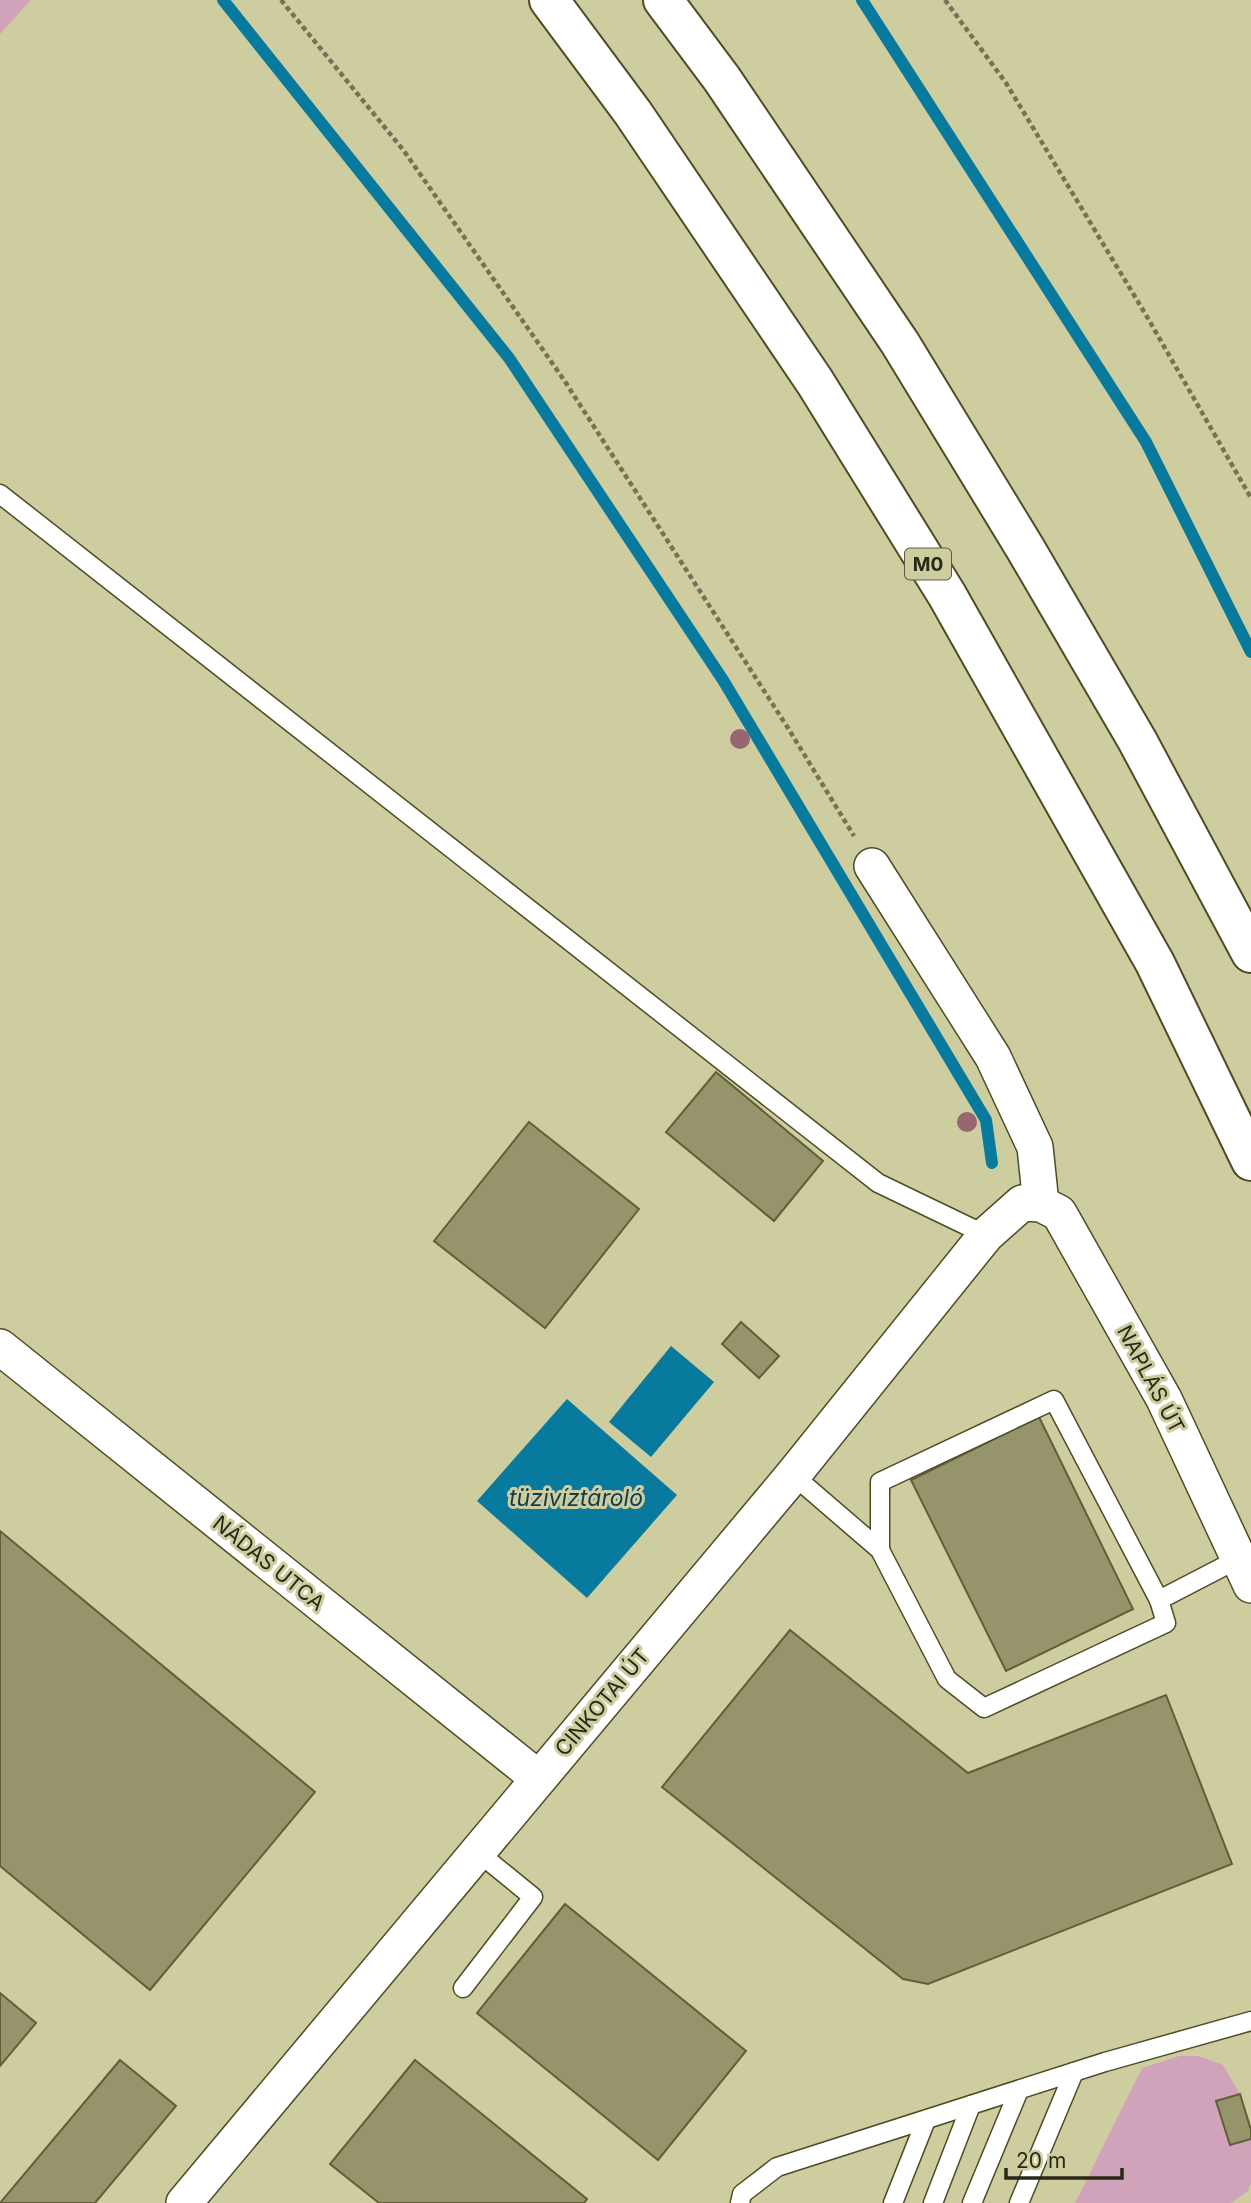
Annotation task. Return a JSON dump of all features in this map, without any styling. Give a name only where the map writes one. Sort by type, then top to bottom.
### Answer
[{"type":"highway","name":"M0","points":[[549,0],[633,113],[815,382],[947,595],[1155,963],[1251,1161]]},
{"type":"highway","points":[[663,0],[722,79],[900,343],[1025,548],[1137,740],[1251,953]]},
{"type":"street","points":[[872,866],[993,1057],[1035,1147],[1031,1204]]},
{"type":"street","name":"CINKOTAI ÚT","points":[[184,2203],[793,1475],[986,1235],[1031,1204]]},
{"type":"street","name":"NAPLÁS ÚT","points":[[1031,1204],[1059,1213],[1164,1399],[1245,1572]]},
{"type":"street","name":"NÁDAS UTCA","points":[[0,1347],[538,1778]]},
{"type":"lane","points":[[0,494],[878,1183],[986,1235]]},
{"type":"lane","points":[[793,1475],[880,1550],[947,1679],[984,1708],[1166,1623],[1159,1600],[1054,1400],[880,1482],[880,1550]]},
{"type":"lane","points":[[1159,1600],[1245,1572]]},
{"type":"lane","points":[[463,1988],[533,1897],[479,1853]]},
{"type":"lane","points":[[740,2203],[742,2194],[776,2166],[1074,2072],[1250,2024]]},
{"type":"lane","points":[[1019,2203],[1074,2072]]},
{"type":"lane","points":[[972,2203],[1019,2090]]},
{"type":"lane","points":[[933,2203],[971,2105]]},
{"type":"lane","points":[[893,2203],[926,2120]]},
{"type":"path","points":[[281,0],[404,151],[564,380],[788,727],[872,866]]},
{"type":"path","points":[[946,0],[1006,83],[1146,315],[1251,498]]},
{"type":"shaded area","points":[[0,0],[31,0],[0,34]]},
{"type":"shaded area","points":[[1179,2056],[1199,2056],[1223,2065],[1240,2094],[1216,2101],[1230,2144],[1251,2139],[1251,2183],[1248,2191],[1231,2203],[1075,2203],[1142,2068]]},
{"type":"water","name":"tüzivíztároló","points":[[671,1346],[714,1382],[651,1457],[609,1422]]},
{"type":"water","name":"tüzivíztároló","points":[[567,1399],[677,1495],[587,1598],[477,1501]]},
{"type":"building","points":[[716,1072],[823,1161],[774,1221],[666,1132]]},
{"type":"building","points":[[529,1122],[639,1209],[545,1328],[434,1241]]},
{"type":"building","points":[[741,1322],[779,1356],[759,1378],[722,1344]]},
{"type":"building","points":[[1039,1417],[1133,1609],[1006,1671],[911,1480]]},
{"type":"building","points":[[0,1531],[315,1792],[150,1990],[0,1866]]},
{"type":"building","points":[[790,1630],[968,1773],[1166,1695],[1232,1864],[928,1984],[903,1979],[662,1787]]},
{"type":"building","points":[[565,1904],[746,2051],[658,2160],[477,2013]]},
{"type":"building","points":[[0,1993],[36,2023],[0,2066]]},
{"type":"building","points":[[120,2060],[176,2106],[95,2203],[0,2203]]},
{"type":"building","points":[[415,2060],[587,2199],[584,2203],[379,2203],[330,2164]]},
{"type":"building","points":[[1240,2094],[1251,2130],[1251,2139],[1230,2145],[1216,2101]]},
{"type":"waterway","points":[[223,0],[509,358],[723,680],[986,1120],[992,1163]]},
{"type":"waterway","points":[[862,0],[1146,442],[1251,652]]}]
